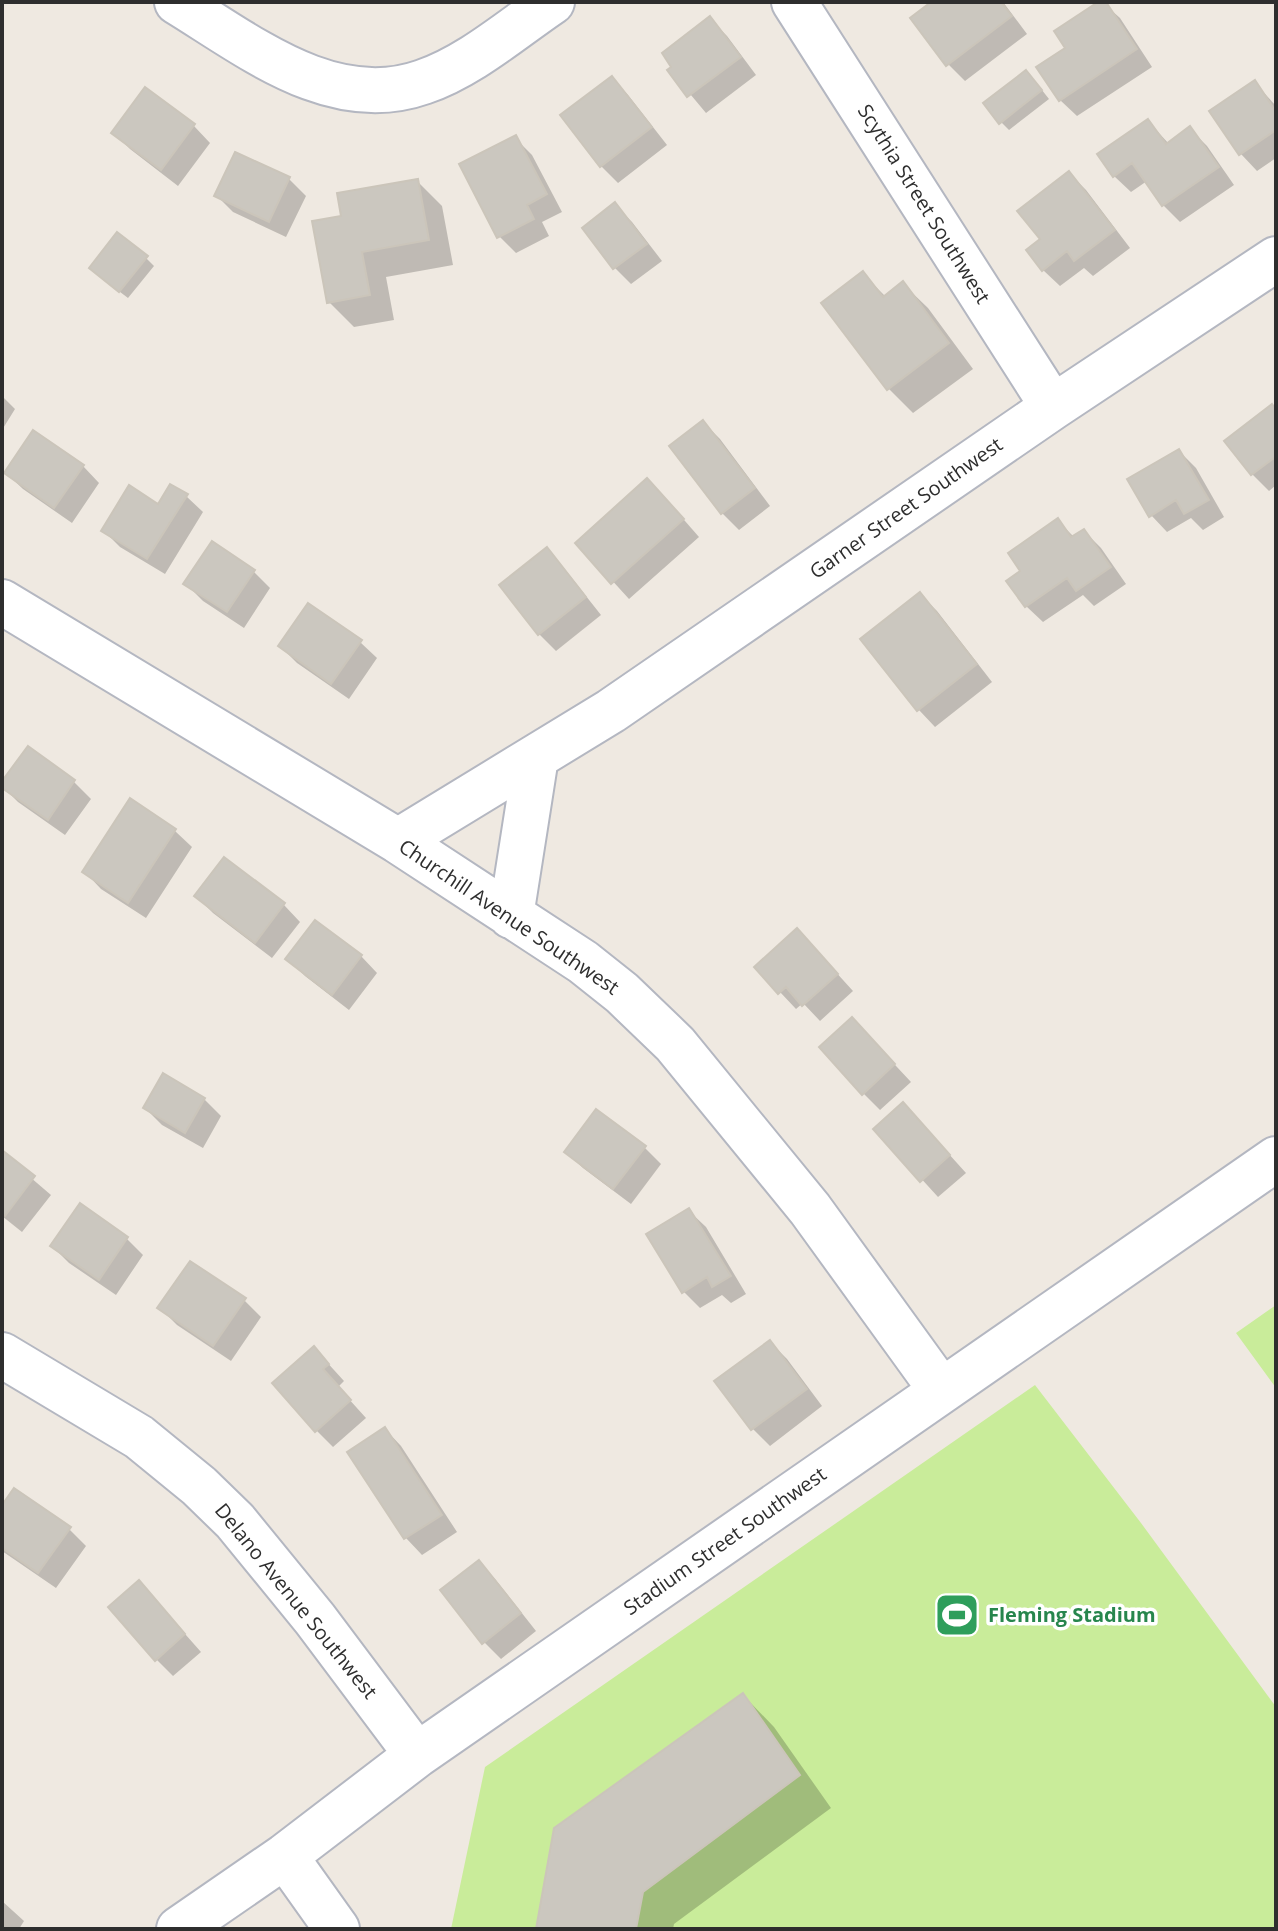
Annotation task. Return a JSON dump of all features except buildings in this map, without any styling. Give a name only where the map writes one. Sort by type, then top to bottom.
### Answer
[{"type":"street","points":[[177,2],[281,65],[352,90],[379,91],[425,82],[461,64],[552,2]]},
{"type":"street","name":"Scythia Street Southwest","points":[[794,2],[1053,407]]},
{"type":"street","name":"Garner Street Southwest","points":[[398,841],[624,702],[1053,407],[1276,259]]},
{"type":"street","name":"Churchill Avenue Southwest","points":[[2,602],[398,841],[583,962],[622,993],[675,1044],[810,1209],[941,1390]]},
{"type":"street","points":[[511,916],[536,757]]},
{"type":"street","name":"Stadium Street Southwest","points":[[179,1929],[285,1856],[417,1755],[1276,1159]]},
{"type":"street","name":"Delano Avenue Southwest","points":[[2,1355],[139,1437],[199,1486],[235,1521],[315,1619],[417,1755]]},
{"type":"street","points":[[285,1856],[337,1929]]},
{"type":"green space","points":[[1276,1305],[1276,1388],[1236,1333]]},
{"type":"green space","name":"Fleming Stadium","points":[[1035,1385],[1276,1707],[1276,1929],[451,1929],[485,1767]]},
{"type":"place","name":"Fleming Stadium","points":[[957,1615]]}]
